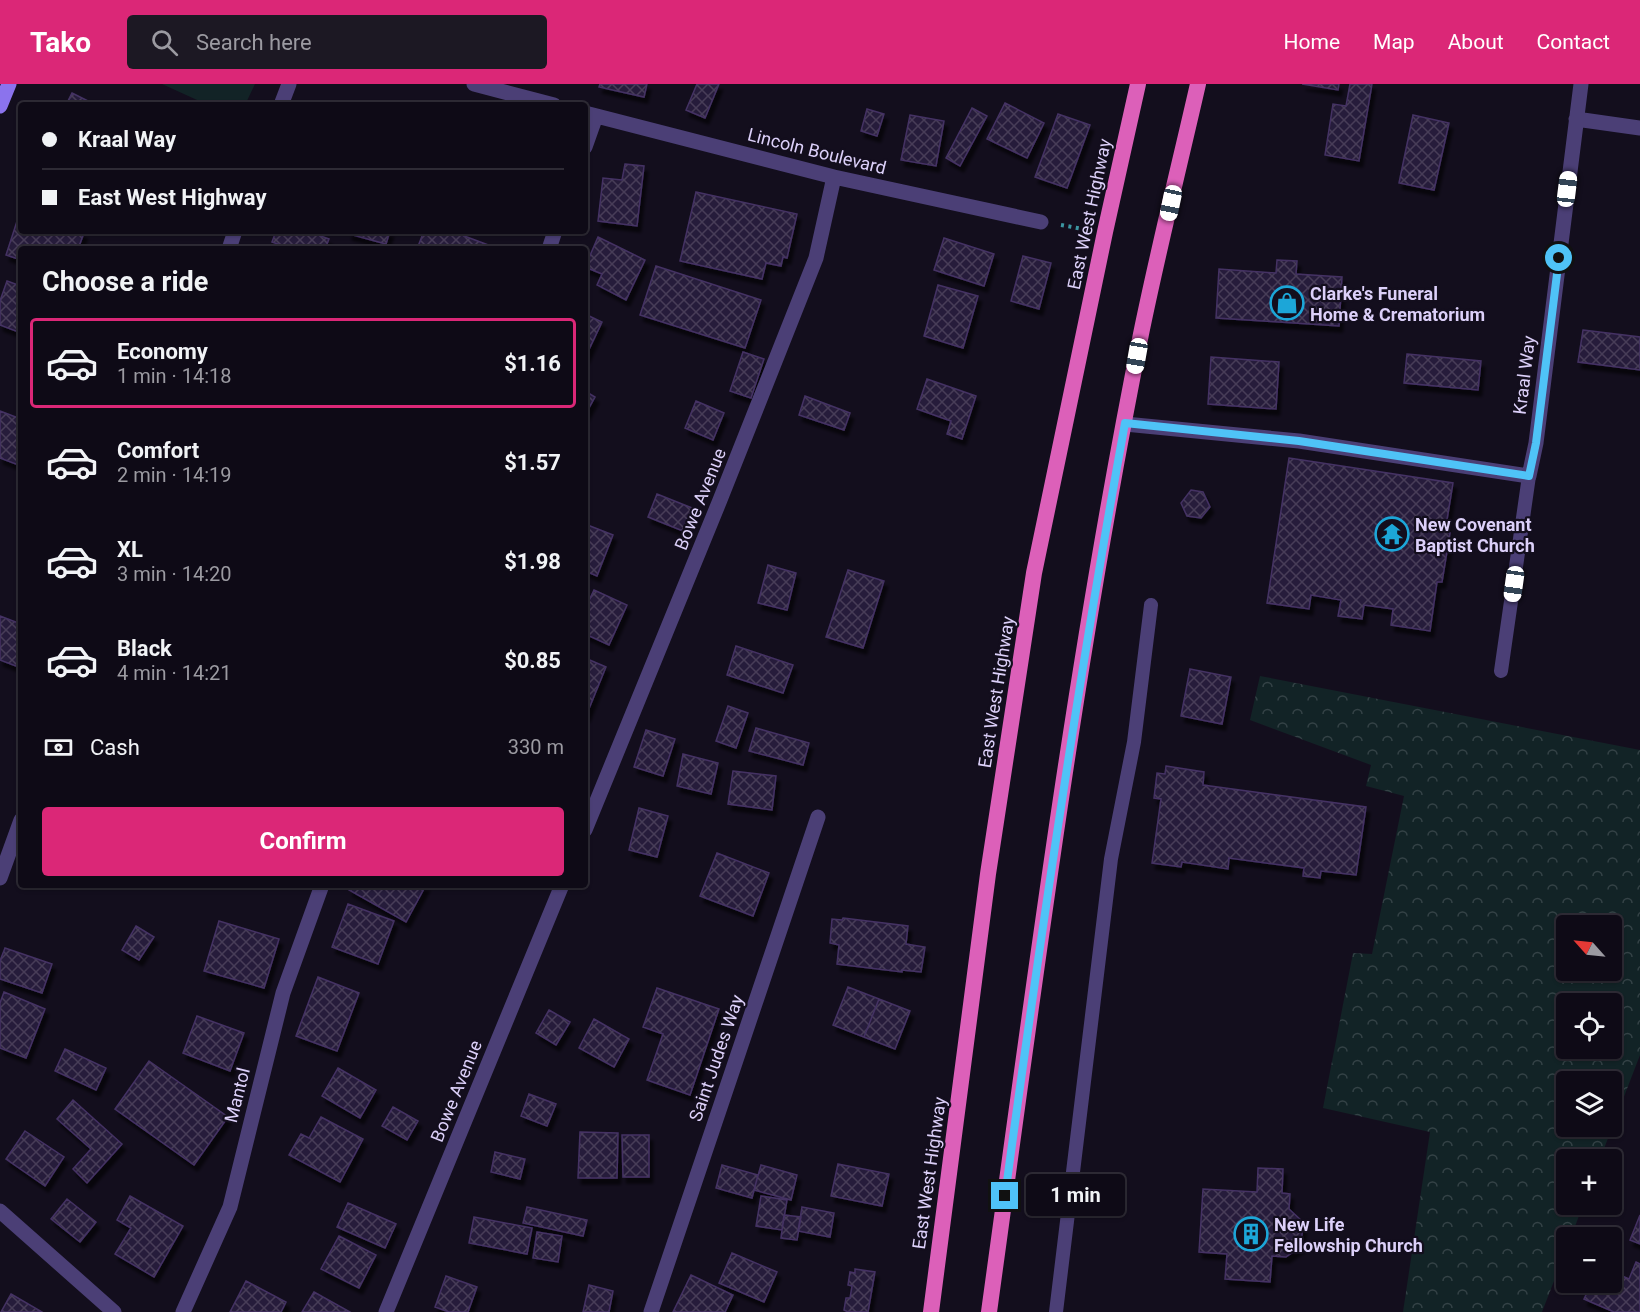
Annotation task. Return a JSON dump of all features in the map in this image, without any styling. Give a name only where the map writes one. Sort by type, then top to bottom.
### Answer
[{"type":"highway","name":"East West Highway","points":[[931,1312],[988,874],[1034,573],[1138,84]]},
{"type":"highway","points":[[989,1312],[1040,942],[1094,595],[1142,333],[1198,84]]},
{"type":"main road","points":[[0,106],[9,84]]},
{"type":"street","points":[[282,102],[289,84]]},
{"type":"street","points":[[474,84],[543,102]]},
{"type":"street","name":"Kraal Way","points":[[1529,476],[1536,443],[1581,84]]},
{"type":"street","points":[[588,131],[591,115]]},
{"type":"street","name":"Lincoln Boulevard","points":[[591,115],[834,177],[1041,222]]},
{"type":"street","points":[[1576,119],[1640,128]]},
{"type":"street","name":"Bowe Avenue","points":[[588,823],[816,258],[834,177]]},
{"type":"street","points":[[1125,423],[1299,441],[1529,476]]},
{"type":"street","name":"Saint Judes Way","points":[[651,1312],[818,817]]},
{"type":"street","points":[[0,878],[18,828]]},
{"type":"street","name":"Mantol","points":[[183,1312],[230,1207],[283,993],[321,888]]},
{"type":"street","name":"Bowe Avenue","points":[[386,1312],[561,888]]},
{"type":"street","points":[[0,1211],[114,1312]]},
{"type":"lane","name":"Kraal Way","points":[[1501,670],[1529,476]]},
{"type":"lane","points":[[1056,1312],[1111,859],[1134,742],[1151,605]]},
{"type":"path","points":[[1041,222],[1105,232]]},
{"type":"green space","points":[[162,84],[255,84],[246,102],[201,102]]},
{"type":"green space","points":[[1260,676],[1640,750],[1640,1055],[1622,1102],[1622,1071],[1556,1071],[1556,1137],[1608,1137],[1604,1149],[1556,1149],[1556,1215],[1579,1215],[1575,1227],[1556,1227],[1556,1276],[1542,1312],[1403,1312],[1430,1132],[1323,1108],[1353,953],[1372,954],[1404,796],[1366,786],[1371,765],[1250,720]]},
{"type":"building","points":[[600,84],[647,84],[644,97],[599,87]]},
{"type":"building","points":[[697,84],[719,84],[705,118],[686,110]]},
{"type":"building","points":[[1302,84],[1339,84],[1338,90]]},
{"type":"building","points":[[1350,84],[1372,84],[1359,161],[1325,155],[1333,104],[1346,106]]},
{"type":"building","points":[[72,93],[90,102],[68,102]]},
{"type":"building","points":[[1005,103],[1044,123],[1027,158],[987,139]]},
{"type":"building","points":[[972,108],[987,116],[960,166],[946,158]]},
{"type":"building","points":[[867,109],[884,114],[877,136],[861,131]]},
{"type":"building","points":[[1058,114],[1090,125],[1067,188],[1035,177]]},
{"type":"building","points":[[910,115],[944,121],[936,166],[901,160]]},
{"type":"building","points":[[1413,115],[1449,123],[1434,190],[1399,183]]},
{"type":"building","points":[[625,164],[644,166],[637,226],[598,221],[603,178],[622,180]]},
{"type":"building","points":[[696,192],[797,214],[787,258],[783,257],[781,266],[766,263],[762,279],[680,261]]},
{"type":"building","points":[[18,218],[18,234],[84,234],[79,246],[18,246],[18,259],[6,255]]},
{"type":"building","points":[[275,234],[315,234],[329,239],[326,246],[283,246],[272,242]]},
{"type":"building","points":[[349,234],[389,234],[386,244]]},
{"type":"building","points":[[423,234],[459,234],[491,246],[418,246]]},
{"type":"building","points":[[598,237],[645,260],[626,300],[597,285],[602,274],[588,268],[588,260]]},
{"type":"building","points":[[944,238],[994,254],[984,286],[934,270]]},
{"type":"building","points":[[1023,256],[1051,263],[1039,309],[1011,301]]},
{"type":"building","points":[[1277,260],[1297,261],[1296,274],[1342,277],[1339,326],[1216,318],[1219,269],[1276,273]]},
{"type":"building","points":[[656,266],[761,300],[745,348],[640,315]]},
{"type":"building","points":[[7,281],[18,285],[18,332],[0,325],[0,301]]},
{"type":"building","points":[[938,285],[978,296],[963,348],[924,336]]},
{"type":"building","points":[[588,315],[602,322],[588,352]]},
{"type":"building","points":[[1583,330],[1640,337],[1640,370],[1578,362]]},
{"type":"building","points":[[743,352],[764,359],[751,398],[730,391]]},
{"type":"building","points":[[1407,354],[1481,361],[1478,390],[1404,383]]},
{"type":"building","points":[[1211,357],[1279,362],[1276,409],[1208,404]]},
{"type":"building","points":[[927,379],[976,396],[962,439],[947,434],[951,421],[917,409]]},
{"type":"building","points":[[588,393],[595,397],[588,410]]},
{"type":"building","points":[[805,396],[850,413],[844,430],[799,415]]},
{"type":"building","points":[[696,401],[724,413],[713,440],[685,428]]},
{"type":"building","points":[[0,411],[18,418],[18,465],[0,458]]},
{"type":"building","points":[[1289,458],[1453,483],[1445,532],[1450,533],[1442,582],[1437,582],[1430,631],[1391,625],[1393,609],[1364,605],[1362,619],[1338,616],[1341,600],[1311,595],[1309,609],[1267,603]]},
{"type":"building","points":[[1191,490],[1203,492],[1210,507],[1201,518],[1187,516],[1181,503]]},
{"type":"building","points":[[657,494],[692,508],[683,531],[648,517]]},
{"type":"building","points":[[588,525],[613,535],[597,576],[588,572]]},
{"type":"building","points":[[768,565],[796,573],[787,610],[758,603]]},
{"type":"building","points":[[848,570],[884,581],[863,648],[826,637]]},
{"type":"building","points":[[594,590],[627,605],[609,645],[588,635],[588,603]]},
{"type":"building","points":[[0,616],[18,623],[18,667],[0,660]]},
{"type":"building","points":[[736,646],[793,665],[783,693],[727,675]]},
{"type":"building","points":[[588,659],[606,667],[588,711]]},
{"type":"building","points":[[1190,669],[1231,677],[1222,724],[1181,716]]},
{"type":"building","points":[[728,706],[748,713],[736,748],[716,741]]},
{"type":"building","points":[[756,728],[809,743],[803,765],[749,751]]},
{"type":"building","points":[[646,730],[675,739],[663,776],[634,767]]},
{"type":"building","points":[[683,754],[718,763],[711,794],[677,786]]},
{"type":"building","points":[[1166,766],[1204,772],[1203,785],[1366,807],[1356,875],[1321,871],[1320,878],[1303,876],[1304,868],[1229,858],[1228,869],[1182,862],[1181,867],[1152,863],[1161,799],[1154,798],[1157,773],[1165,774]]},
{"type":"building","points":[[733,771],[776,776],[772,810],[728,804]]},
{"type":"building","points":[[639,808],[668,816],[657,857],[629,850]]},
{"type":"building","points":[[717,853],[769,873],[753,916],[700,896]]},
{"type":"building","points":[[350,888],[424,888],[406,922],[349,890]]},
{"type":"building","points":[[348,904],[394,921],[378,964],[332,947]]},
{"type":"building","points":[[843,918],[908,926],[906,944],[925,947],[921,972],[902,970],[902,972],[837,964],[839,945],[830,943],[832,919],[842,920]]},
{"type":"building","points":[[219,921],[279,939],[264,988],[204,971]]},
{"type":"building","points":[[136,926],[154,937],[139,960],[122,950]]},
{"type":"building","points":[[5,948],[52,964],[42,993],[0,979],[0,961]]},
{"type":"building","points":[[318,977],[359,993],[337,1051],[296,1036]]},
{"type":"building","points":[[848,987],[879,999],[864,1037],[833,1025]]},
{"type":"building","points":[[657,988],[719,1009],[690,1095],[647,1080],[663,1034],[643,1027]]},
{"type":"building","points":[[4,992],[45,1009],[26,1058],[0,1048],[0,1003]]},
{"type":"building","points":[[879,999],[910,1011],[895,1049],[864,1037]]},
{"type":"building","points":[[549,1010],[570,1022],[556,1045],[536,1033]]},
{"type":"building","points":[[197,1016],[244,1033],[230,1071],[183,1053]]},
{"type":"building","points":[[594,1019],[629,1039],[614,1067],[579,1048]]},
{"type":"building","points":[[65,1049],[106,1068],[96,1090],[55,1071]]},
{"type":"building","points":[[149,1061],[228,1117],[194,1165],[115,1109]]},
{"type":"building","points":[[338,1068],[376,1090],[360,1118],[322,1096]]},
{"type":"building","points":[[529,1094],[556,1104],[547,1126],[521,1116]]},
{"type":"building","points":[[73,1100],[122,1144],[87,1183],[73,1169],[91,1149],[57,1119]]},
{"type":"building","points":[[393,1107],[418,1121],[407,1140],[382,1126]]},
{"type":"building","points":[[321,1117],[363,1139],[340,1182],[289,1155],[301,1134],[309,1138]]},
{"type":"building","points":[[25,1131],[64,1157],[45,1186],[6,1159]]},
{"type":"building","points":[[580,1132],[618,1133],[617,1178],[578,1178]]},
{"type":"building","points":[[622,1135],[649,1135],[649,1177],[623,1177]]},
{"type":"building","points":[[495,1152],[525,1159],[520,1179],[491,1172]]},
{"type":"building","points":[[838,1164],[889,1174],[882,1206],[831,1196]]},
{"type":"building","points":[[722,1165],[758,1175],[752,1198],[716,1188]]},
{"type":"building","points":[[761,1165],[797,1175],[791,1200],[754,1190]]},
{"type":"building","name":"New Life Fellowship Church","points":[[1258,1168],[1283,1169],[1282,1193],[1290,1194],[1289,1209],[1303,1222],[1301,1246],[1286,1257],[1272,1256],[1270,1282],[1225,1279],[1227,1254],[1199,1252],[1203,1189],[1257,1192]]},
{"type":"building","points":[[130,1196],[183,1226],[154,1277],[115,1254],[131,1228],[117,1220]]},
{"type":"building","points":[[761,1196],[787,1200],[782,1230],[756,1226]]},
{"type":"building","points":[[67,1199],[96,1222],[80,1242],[51,1219]]},
{"type":"building","points":[[348,1203],[396,1224],[385,1248],[337,1227]]},
{"type":"building","points":[[527,1207],[587,1220],[583,1236],[523,1223]]},
{"type":"building","points":[[802,1207],[834,1213],[830,1237],[798,1231]]},
{"type":"building","points":[[784,1215],[801,1217],[797,1240],[781,1238]]},
{"type":"building","points":[[1640,1215],[1640,1244],[1630,1240]]},
{"type":"building","points":[[474,1217],[532,1228],[527,1254],[469,1243]]},
{"type":"building","points":[[537,1232],[562,1236],[558,1262],[533,1258]]},
{"type":"building","points":[[339,1236],[376,1255],[359,1288],[321,1269]]},
{"type":"building","points":[[732,1253],[777,1272],[764,1302],[719,1283]]},
{"type":"building","points":[[1636,1262],[1640,1264],[1640,1312],[1614,1312],[1584,1299],[1587,1293],[1622,1293],[1622,1276],[1629,1279]]},
{"type":"building","points":[[855,1269],[875,1272],[868,1312],[844,1310],[846,1298],[850,1298],[852,1286],[848,1285],[850,1272],[855,1273]]},
{"type":"building","points":[[691,1275],[733,1295],[725,1312],[673,1312]]},
{"type":"building","points":[[446,1276],[477,1287],[468,1312],[449,1312],[435,1307]]},
{"type":"building","points":[[246,1281],[286,1302],[281,1312],[230,1312]]},
{"type":"building","points":[[589,1285],[613,1291],[609,1312],[583,1312]]},
{"type":"building","points":[[314,1292],[350,1312],[302,1312]]},
{"type":"building","points":[[11,1294],[42,1312],[1,1312]]},
{"type":"place","name":"Clarke's Funeral Home & Crematorium","points":[[1287,303]]},
{"type":"place","name":"New Covenant Baptist Church","points":[[1392,534]]},
{"type":"place","name":"New Life Fellowship Church","points":[[1251,1234]]},
{"type":"route","points":[[1005,1196],[1040,942],[1083,664],[1125,423],[1299,441],[1529,476],[1536,443],[1559,258]]}]
